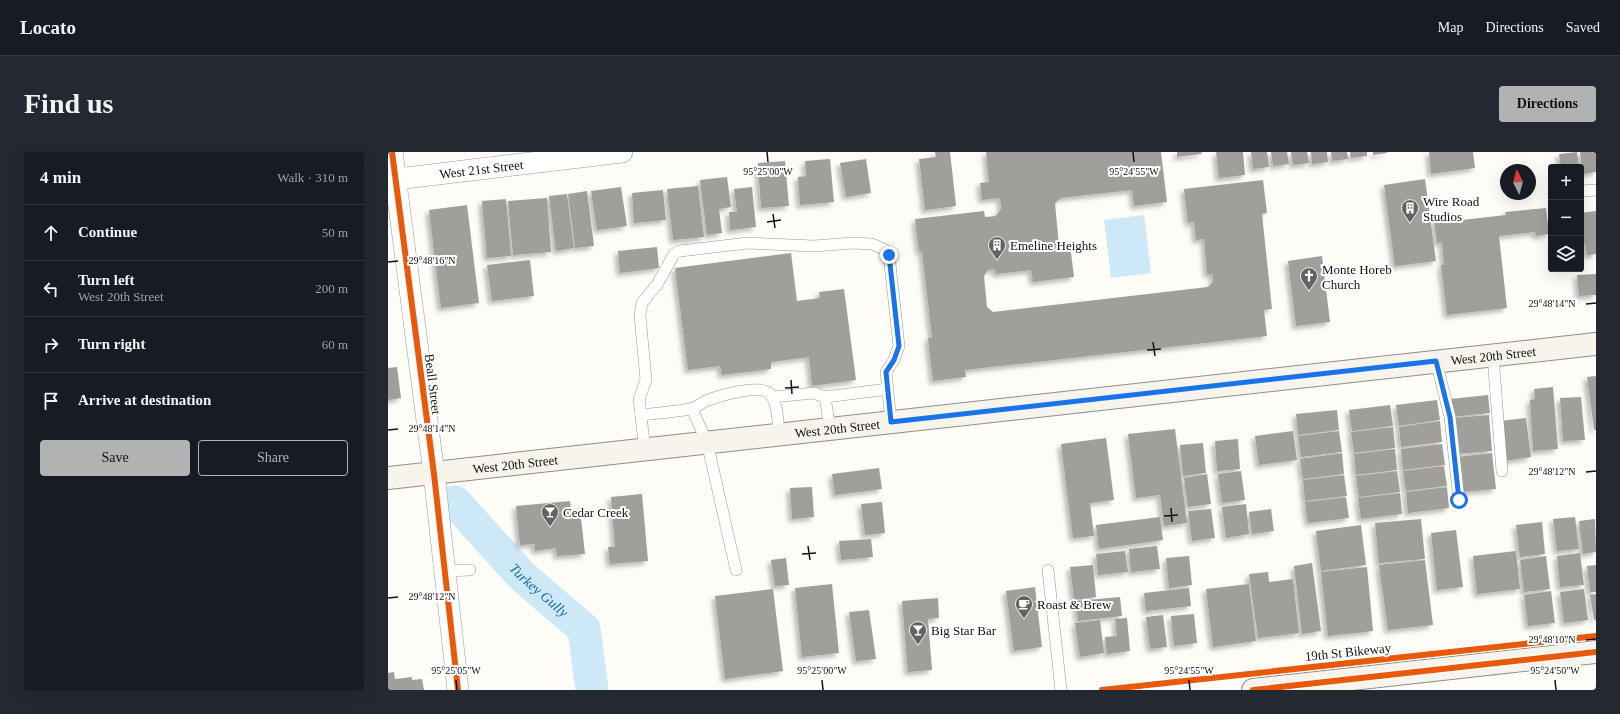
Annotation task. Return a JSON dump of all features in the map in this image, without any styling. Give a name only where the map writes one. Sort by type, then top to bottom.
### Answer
[{"type":"main road","name":"West 20th Street","points":[[388,478],[1596,344]]},
{"type":"main road","points":[[1253,690],[1596,652]]},
{"type":"street","name":"Beall Street","points":[[392,152],[392,179],[434,474],[458,690]]},
{"type":"street","name":"West 21st Street","points":[[392,179],[622,152]]},
{"type":"lane","points":[[1584,191],[1596,190]]},
{"type":"lane","points":[[645,450],[639,399],[646,380],[640,316],[642,303],[658,283],[674,254],[680,251],[748,243],[814,246],[872,244],[884,249],[889,255],[899,346],[894,360],[886,372],[891,422]]},
{"type":"lane","points":[[1493,356],[1502,471]]},
{"type":"lane","points":[[1436,361],[1450,417],[1459,500]]},
{"type":"lane","points":[[641,415],[692,409],[705,401],[729,393],[761,389],[768,392],[772,397],[776,411],[779,435]]},
{"type":"lane","points":[[772,397],[814,393],[825,397],[888,389]]},
{"type":"lane","points":[[825,397],[830,429]]},
{"type":"lane","points":[[692,409],[707,442],[736,570]]},
{"type":"lane","points":[[446,572],[470,570]]},
{"type":"lane","points":[[1048,570],[1061,690]]},
{"type":"water","points":[[1144,215],[1151,273],[1111,278],[1104,220]]},
{"type":"building","points":[[935,152],[950,152],[956,206],[925,210],[919,159],[936,157]]},
{"type":"building","name":"Emeline Heights","points":[[986,152],[1161,152],[1167,202],[1134,206],[1132,190],[1061,198],[1055,203],[1059,246],[1070,245],[1074,277],[1033,282],[1031,270],[996,274],[995,269],[988,270],[984,276],[987,307],[993,312],[1208,287],[1213,282],[1213,274],[1207,274],[1204,239],[1196,240],[1194,222],[1188,223],[1184,189],[1263,180],[1267,213],[1262,214],[1272,309],[1264,310],[1267,336],[965,370],[966,377],[933,381],[928,338],[932,338],[922,251],[919,251],[915,219],[984,211],[985,217],[996,216],[1001,209],[1000,198],[982,200],[980,183],[989,182]]},
{"type":"building","points":[[1177,152],[1201,152],[1202,154],[1177,157]]},
{"type":"building","points":[[1216,152],[1243,152],[1245,175],[1219,178]]},
{"type":"building","points":[[1251,152],[1267,152],[1269,167],[1253,169]]},
{"type":"building","points":[[1271,152],[1287,152],[1289,164],[1273,166]]},
{"type":"building","points":[[1291,152],[1307,152],[1309,163],[1293,165]]},
{"type":"building","points":[[1311,152],[1327,152],[1328,162],[1312,164]]},
{"type":"building","points":[[1331,152],[1347,152],[1348,159],[1332,161]]},
{"type":"building","points":[[1350,152],[1367,152],[1367,156],[1351,158]]},
{"type":"building","points":[[1373,152],[1387,152],[1387,153],[1373,155]]},
{"type":"building","points":[[1429,152],[1473,152],[1475,168],[1431,174]]},
{"type":"building","points":[[1577,152],[1579,164],[1561,164],[1559,154]]},
{"type":"building","points":[[1580,152],[1596,152],[1596,172],[1584,174],[1584,164],[1582,164]]},
{"type":"building","points":[[830,159],[834,202],[800,205],[798,177],[806,176],[805,161]]},
{"type":"building","points":[[866,159],[871,193],[846,197],[840,163]]},
{"type":"building","points":[[785,161],[789,206],[761,208],[758,163]]},
{"type":"building","points":[[727,177],[731,207],[719,209],[722,233],[707,235],[700,180]]},
{"type":"building","name":"Wire Road Studios","points":[[1425,179],[1436,261],[1395,266],[1384,185]]},
{"type":"building","points":[[698,186],[704,237],[673,240],[667,189]]},
{"type":"building","points":[[621,187],[627,226],[597,230],[591,191]]},
{"type":"building","points":[[752,187],[756,227],[730,230],[729,212],[737,212],[734,189]]},
{"type":"building","points":[[663,190],[666,220],[634,223],[632,193]]},
{"type":"building","points":[[587,191],[594,246],[575,248],[568,194]]},
{"type":"building","points":[[567,194],[574,248],[556,251],[549,196]]},
{"type":"building","points":[[547,198],[551,252],[513,255],[508,201]]},
{"type":"building","points":[[506,199],[511,256],[487,258],[482,201]]},
{"type":"building","points":[[467,205],[479,303],[441,308],[429,210]]},
{"type":"building","points":[[1546,208],[1548,225],[1548,234],[1536,236],[1535,232],[1499,236],[1507,308],[1447,315],[1441,265],[1444,265],[1442,242],[1437,243],[1434,220],[1462,216],[1462,220],[1506,215],[1505,212]]},
{"type":"building","points":[[1596,211],[1596,254],[1587,255],[1584,243],[1584,213]]},
{"type":"building","points":[[657,247],[659,268],[620,273],[618,251]]},
{"type":"building","points":[[791,253],[797,301],[820,298],[819,292],[844,289],[856,380],[812,386],[809,357],[771,362],[771,369],[722,375],[720,366],[688,370],[675,268]]},
{"type":"building","name":"Monte Horeb Church","points":[[1322,256],[1330,322],[1296,326],[1288,261]]},
{"type":"building","points":[[530,260],[534,296],[492,301],[487,265]]},
{"type":"building","points":[[1596,274],[1596,295],[1579,296],[1577,275]]},
{"type":"building","points":[[397,367],[401,398],[388,400],[388,368]]},
{"type":"building","points":[[1596,376],[1596,430],[1594,430],[1587,377]]},
{"type":"building","points":[[1553,387],[1558,449],[1533,451],[1530,400],[1535,399],[1534,389]]},
{"type":"building","points":[[1488,395],[1490,413],[1452,417],[1450,399]]},
{"type":"building","points":[[1581,397],[1585,440],[1563,441],[1560,398]]},
{"type":"building","points":[[1437,400],[1440,420],[1399,426],[1396,405]]},
{"type":"building","points":[[1390,405],[1393,426],[1352,431],[1349,410]]},
{"type":"building","points":[[1337,410],[1339,430],[1298,435],[1296,414]]},
{"type":"building","points":[[1489,415],[1492,451],[1456,454],[1453,418]]},
{"type":"building","points":[[1526,418],[1531,457],[1505,461],[1500,421]]},
{"type":"building","points":[[1440,421],[1442,442],[1401,447],[1399,427]]},
{"type":"building","points":[[1393,427],[1395,448],[1354,453],[1351,432]]},
{"type":"building","points":[[1175,429],[1187,523],[1164,526],[1160,495],[1136,498],[1128,434]]},
{"type":"building","points":[[1293,431],[1297,460],[1259,465],[1255,436]]},
{"type":"building","points":[[1339,431],[1342,452],[1301,457],[1298,436]]},
{"type":"building","points":[[1106,438],[1114,500],[1090,503],[1094,536],[1073,538],[1061,444]]},
{"type":"building","points":[[1238,439],[1240,469],[1217,471],[1215,441]]},
{"type":"building","points":[[1203,443],[1206,473],[1183,476],[1180,445]]},
{"type":"building","points":[[1442,444],[1445,465],[1403,470],[1401,449]]},
{"type":"building","points":[[1395,449],[1397,470],[1356,475],[1354,454]]},
{"type":"building","points":[[1342,453],[1344,474],[1303,479],[1300,459]]},
{"type":"building","points":[[1492,453],[1496,489],[1461,492],[1457,457]]},
{"type":"building","points":[[1444,466],[1447,486],[1406,491],[1403,471]]},
{"type":"building","points":[[879,468],[882,489],[835,495],[832,474]]},
{"type":"building","points":[[1241,471],[1245,500],[1222,503],[1218,474]]},
{"type":"building","points":[[1397,471],[1400,492],[1359,497],[1356,476]]},
{"type":"building","points":[[1207,474],[1211,504],[1188,507],[1184,478]]},
{"type":"building","points":[[1344,475],[1347,496],[1305,501],[1303,480]]},
{"type":"building","points":[[812,487],[814,517],[792,519],[790,488]]},
{"type":"building","points":[[1447,487],[1449,508],[1408,513],[1406,492]]},
{"type":"building","points":[[1400,493],[1402,514],[1361,519],[1358,498]]},
{"type":"building","points":[[642,494],[648,561],[610,564],[608,547],[615,547],[611,497]]},
{"type":"building","points":[[1346,497],[1349,518],[1308,523],[1305,502]]},
{"type":"building","name":"Cedar Creek","points":[[570,501],[571,510],[580,509],[585,554],[557,556],[556,548],[535,551],[535,544],[520,545],[516,506]]},
{"type":"building","points":[[882,502],[885,533],[865,535],[861,504]]},
{"type":"building","points":[[1246,504],[1249,534],[1226,538],[1222,507]]},
{"type":"building","points":[[1211,509],[1215,538],[1192,541],[1188,511]]},
{"type":"building","points":[[1271,509],[1274,531],[1252,534],[1249,512]]},
{"type":"building","points":[[1160,517],[1163,540],[1099,549],[1096,525]]},
{"type":"building","points":[[1575,517],[1579,549],[1557,551],[1553,519]]},
{"type":"building","points":[[1421,519],[1425,559],[1379,563],[1375,523]]},
{"type":"building","points":[[1595,519],[1596,552],[1583,554],[1579,521]]},
{"type":"building","points":[[1542,522],[1545,554],[1520,557],[1516,525]]},
{"type":"building","points":[[1361,525],[1366,565],[1321,571],[1316,531]]},
{"type":"building","points":[[1456,530],[1463,587],[1437,590],[1431,533]]},
{"type":"building","points":[[871,539],[873,557],[841,560],[839,541]]},
{"type":"building","points":[[1157,546],[1160,569],[1131,572],[1129,549]]},
{"type":"building","points":[[1125,551],[1128,572],[1098,575],[1096,554]]},
{"type":"building","points":[[1516,551],[1520,589],[1477,594],[1473,556]]},
{"type":"building","points":[[1580,553],[1584,585],[1560,587],[1557,556]]},
{"type":"building","points":[[1189,556],[1192,585],[1169,588],[1166,558]]},
{"type":"building","points":[[1546,556],[1550,589],[1524,592],[1520,560]]},
{"type":"building","points":[[786,558],[789,585],[775,586],[771,560]]},
{"type":"building","points":[[1425,560],[1433,625],[1388,630],[1379,565]]},
{"type":"building","points":[[1312,563],[1321,631],[1302,634],[1294,566]]},
{"type":"building","points":[[1093,565],[1096,597],[1074,600],[1070,567]]},
{"type":"building","points":[[1596,565],[1596,592],[1590,592],[1587,566]]},
{"type":"building","points":[[1367,567],[1373,631],[1328,636],[1321,572]]},
{"type":"building","points":[[1268,572],[1269,582],[1293,579],[1299,633],[1258,638],[1249,574]]},
{"type":"building","points":[[832,584],[839,653],[802,657],[795,588]]},
{"type":"building","points":[[1249,584],[1256,641],[1213,647],[1206,589]]},
{"type":"building","name":"Roast & Brew","points":[[1035,587],[1042,647],[1014,651],[1006,591]]},
{"type":"building","points":[[1189,588],[1191,606],[1146,611],[1144,593]]},
{"type":"building","points":[[773,589],[783,671],[725,679],[715,596]]},
{"type":"building","points":[[1584,589],[1588,620],[1564,623],[1560,592]]},
{"type":"building","points":[[1551,591],[1555,623],[1528,626],[1524,595]]},
{"type":"building","points":[[1596,594],[1596,620],[1594,620],[1590,595]]},
{"type":"building","points":[[1120,597],[1122,616],[1078,621],[1076,601]]},
{"type":"building","name":"Big Star Bar","points":[[938,598],[939,618],[928,619],[932,670],[908,672],[902,601]]},
{"type":"building","points":[[869,610],[876,659],[856,661],[849,612]]},
{"type":"building","points":[[1194,614],[1197,643],[1174,646],[1171,616]]},
{"type":"building","points":[[1163,615],[1167,647],[1150,649],[1146,617]]},
{"type":"building","points":[[1127,618],[1130,651],[1107,654],[1105,637],[1117,636],[1115,619]]},
{"type":"building","points":[[1100,620],[1104,653],[1080,657],[1075,623]]},
{"type":"building","points":[[394,672],[395,679],[412,677],[412,680],[422,679],[424,690],[388,690],[388,673]]},
{"type":"waterway","name":"Turkey Gully","points":[[455,502],[522,576],[584,629],[592,690]]},
{"type":"cycle path","points":[[392,152],[434,474],[458,690]]},
{"type":"cycle path","name":"19th St Bikeway","points":[[1102,690],[1596,636]]},
{"type":"cycle path","points":[[1253,690],[1596,652]]},
{"type":"place","name":"Wire Road Studios","points":[[1410,223]]},
{"type":"place","name":"Emeline Heights","points":[[997,260]]},
{"type":"place","name":"Monte Horeb Church","points":[[1309,291]]},
{"type":"place","name":"Cedar Creek","points":[[550,527]]},
{"type":"place","name":"Roast & Brew","points":[[1024,619]]},
{"type":"place","name":"Big Star Bar","points":[[918,645]]},
{"type":"route","points":[[889,255],[899,346],[894,360],[886,372],[891,422],[1436,361],[1450,417],[1459,500]]}]
